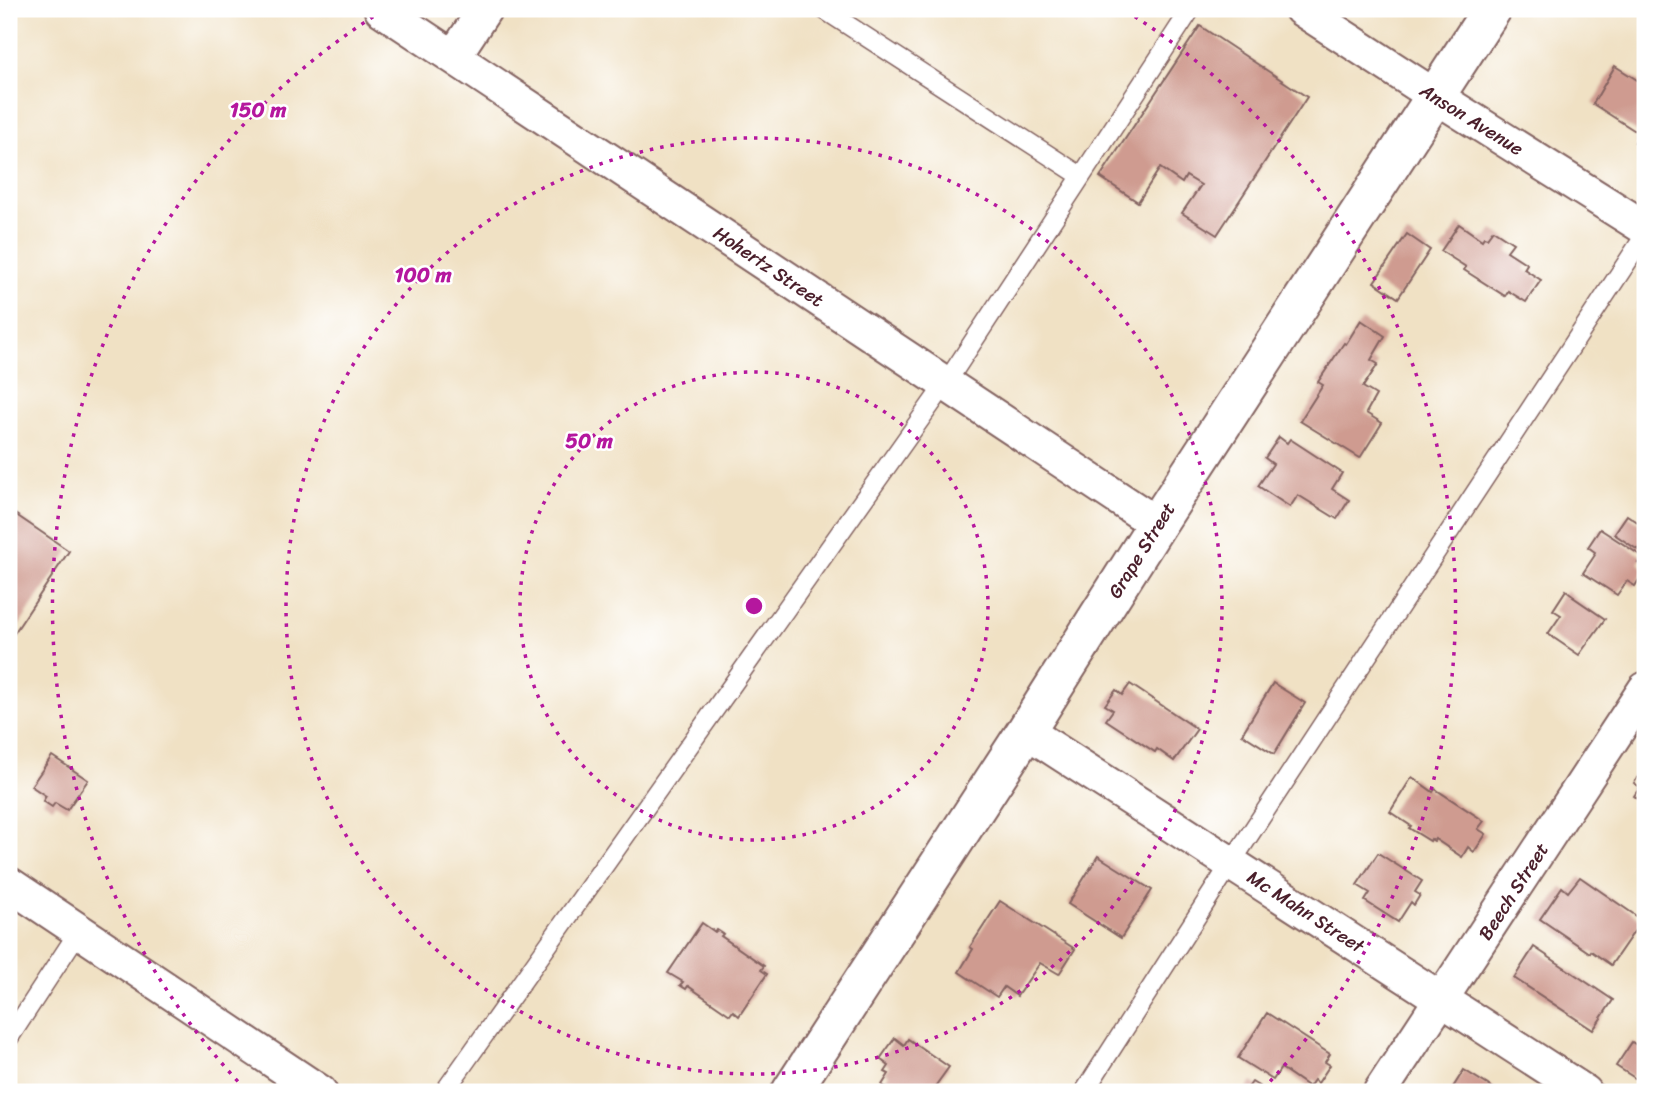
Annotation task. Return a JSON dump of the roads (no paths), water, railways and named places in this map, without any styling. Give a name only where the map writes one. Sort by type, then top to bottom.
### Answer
[{"type":"street","name":"Hohertz Street","points":[[381,9],[1157,524]]},
{"type":"street","points":[[454,56],[485,9]]},
{"type":"street","name":"Anson Avenue","points":[[1301,9],[1645,228]]},
{"type":"street","name":"Grape Street","points":[[791,1092],[1492,9]]},
{"type":"street","name":"Beech Street","points":[[1380,1092],[1645,689]]},
{"type":"street","name":"Mc Mahn Street","points":[[1026,731],[1585,1092]]},
{"type":"street","points":[[9,884],[320,1092]]},
{"type":"lane","points":[[823,9],[1081,176]]},
{"type":"lane","points":[[444,1092],[946,383],[1191,9]]},
{"type":"lane","points":[[1084,1092],[1231,863],[1645,235]]},
{"type":"lane","points":[[9,1038],[79,931]]}]
